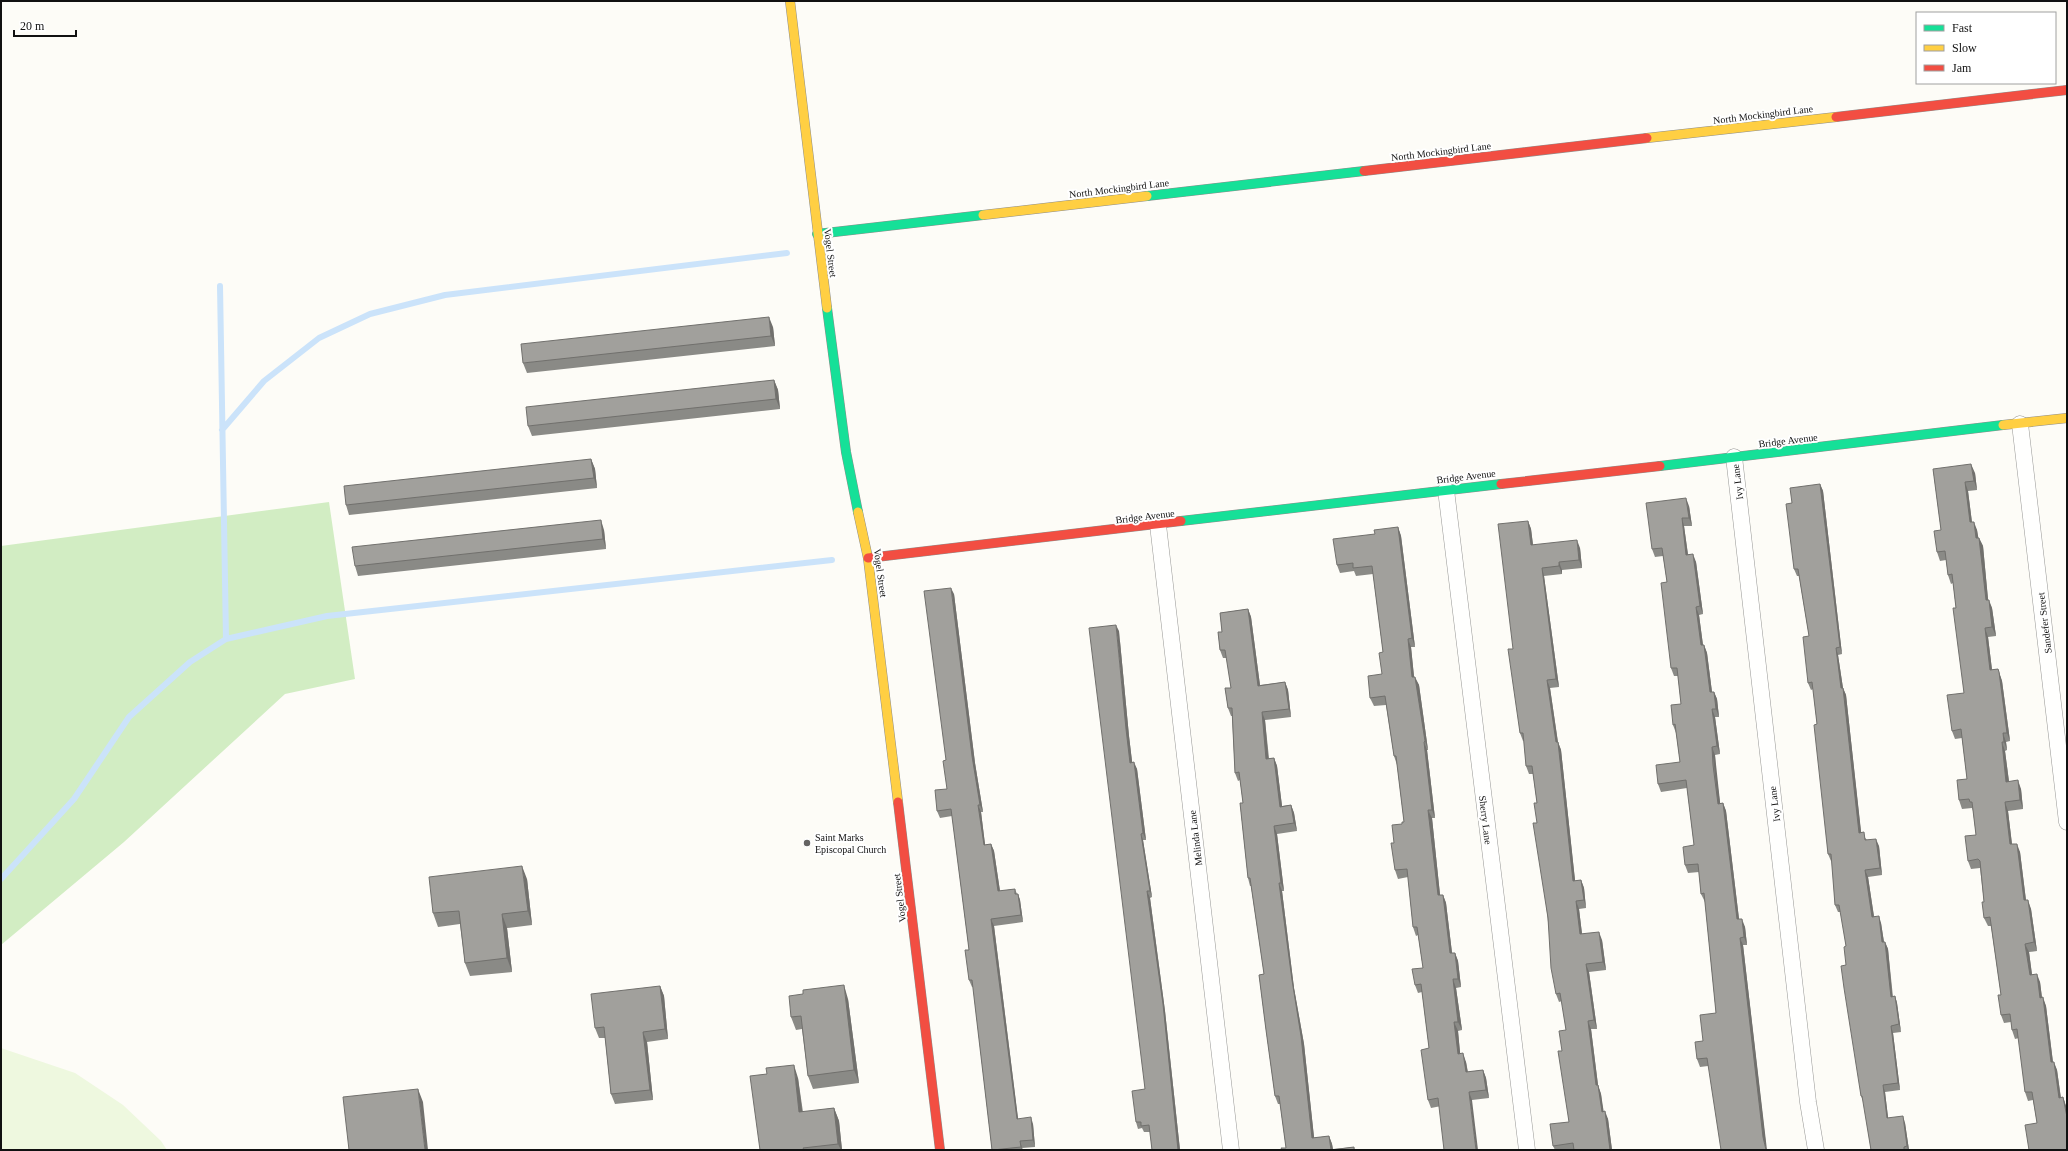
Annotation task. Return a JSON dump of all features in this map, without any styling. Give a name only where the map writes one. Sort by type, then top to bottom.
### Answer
[{"type":"street","name":"Vogel Street","points":[[790,1],[817,234],[846,452],[868,558],[940,1150]]},
{"type":"street","name":"North Mockingbird Lane","points":[[817,234],[2067,90]]},
{"type":"street","name":"Bridge Avenue","points":[[868,558],[2067,418]]},
{"type":"street","name":"Sandefer Street","points":[[2020,424],[2067,822]]},
{"type":"street","name":"Ivy Lane","points":[[1734,457],[1807,1086],[1816,1150]]},
{"type":"street","name":"Sherry Lane","points":[[1446,490],[1527,1150]]},
{"type":"street","name":"Melinda Lane","points":[[1158,525],[1231,1150]]},
{"type":"green space","points":[[329,502],[355,679],[285,694],[124,842],[1,945],[1,546]]},
{"type":"green space","points":[[1,1048],[75,1073],[123,1105],[161,1141],[167,1150],[1,1150]]},
{"type":"building","points":[[769,317],[771,336],[523,363],[521,344]]},
{"type":"building","points":[[774,380],[776,399],[528,426],[526,407]]},
{"type":"building","points":[[591,459],[594,478],[346,505],[344,486]]},
{"type":"building","points":[[1971,464],[1974,481],[1965,482],[1970,522],[1974,522],[1976,538],[1979,538],[1986,600],[1989,600],[1992,627],[1985,628],[1990,670],[1998,669],[1999,672],[2007,733],[2003,733],[2004,742],[2002,742],[2006,782],[2018,780],[2020,800],[2005,802],[2010,844],[2017,844],[2024,900],[2028,900],[2034,942],[2025,944],[2030,975],[2037,974],[2040,998],[2043,997],[2051,1062],[2054,1062],[2059,1098],[2063,1097],[2067,1117],[2067,1150],[2029,1150],[2025,1125],[2037,1123],[2032,1092],[2025,1092],[2017,1029],[2012,1030],[2010,1014],[2001,1015],[1998,995],[2001,995],[1990,917],[1984,918],[1980,861],[1978,859],[1968,861],[1965,836],[1976,835],[1972,802],[1970,802],[1969,799],[1959,800],[1957,780],[1967,779],[1961,729],[1952,731],[1947,695],[1964,693],[1953,608],[1956,608],[1952,574],[1948,575],[1945,551],[1937,552],[1934,531],[1941,530],[1933,469]]},
{"type":"building","points":[[1820,484],[1840,647],[1836,648],[1841,688],[1843,688],[1859,833],[1864,832],[1865,840],[1876,839],[1880,868],[1865,870],[1872,917],[1879,916],[1882,942],[1885,942],[1891,997],[1895,996],[1899,1024],[1891,1026],[1898,1083],[1883,1085],[1887,1118],[1903,1116],[1907,1146],[1904,1147],[1904,1150],[1871,1150],[1841,966],[1846,965],[1844,947],[1846,946],[1839,905],[1835,905],[1831,854],[1828,854],[1814,725],[1817,724],[1812,682],[1808,683],[1803,637],[1809,636],[1798,569],[1794,569],[1786,504],[1792,503],[1790,488]]},
{"type":"building","points":[[1686,498],[1689,518],[1682,518],[1686,555],[1693,554],[1700,606],[1696,607],[1701,645],[1704,645],[1710,692],[1714,692],[1716,709],[1712,709],[1717,746],[1712,747],[1713,765],[1718,804],[1723,803],[1737,919],[1742,919],[1744,937],[1740,938],[1763,1137],[1766,1150],[1721,1150],[1707,1058],[1697,1059],[1695,1042],[1703,1041],[1700,1015],[1716,1013],[1704,893],[1701,894],[1698,864],[1685,865],[1683,847],[1694,845],[1686,780],[1658,784],[1656,765],[1680,762],[1671,705],[1681,704],[1677,668],[1671,668],[1661,583],[1667,582],[1662,548],[1652,549],[1646,503]]},
{"type":"building","points":[[601,520],[603,539],[355,566],[352,547]]},
{"type":"building","points":[[1528,521],[1531,545],[1577,540],[1579,560],[1559,562],[1559,566],[1542,568],[1556,679],[1547,680],[1556,742],[1558,742],[1573,881],[1581,880],[1584,900],[1576,901],[1580,934],[1599,932],[1603,962],[1586,964],[1594,1020],[1588,1021],[1596,1085],[1598,1085],[1602,1112],[1605,1111],[1610,1150],[1574,1150],[1573,1143],[1553,1146],[1550,1124],[1569,1122],[1558,1051],[1562,1051],[1559,1031],[1566,1030],[1560,993],[1556,994],[1551,968],[1548,918],[1533,823],[1537,823],[1534,803],[1537,803],[1532,766],[1526,766],[1523,733],[1520,733],[1508,649],[1513,649],[1498,524]]},
{"type":"building","points":[[1398,527],[1412,638],[1408,639],[1412,677],[1415,677],[1425,741],[1432,810],[1428,810],[1438,895],[1443,895],[1450,953],[1455,953],[1458,979],[1453,979],[1458,1022],[1454,1022],[1458,1054],[1463,1053],[1466,1072],[1483,1070],[1486,1090],[1469,1092],[1476,1150],[1444,1150],[1438,1098],[1428,1100],[1421,1050],[1429,1048],[1421,984],[1415,985],[1412,969],[1423,968],[1417,927],[1413,927],[1407,869],[1395,870],[1391,843],[1394,843],[1392,825],[1402,824],[1402,822],[1404,822],[1396,756],[1394,756],[1385,696],[1370,698],[1368,676],[1382,674],[1379,653],[1383,652],[1372,566],[1353,568],[1353,563],[1337,565],[1333,539],[1375,534],[1374,530]]},
{"type":"building","points":[[951,588],[984,845],[991,844],[998,891],[1015,889],[1015,894],[1018,894],[1021,915],[991,919],[1017,1119],[1031,1117],[1033,1140],[1020,1141],[1021,1147],[993,1150],[972,980],[969,980],[965,950],[969,950],[951,809],[937,811],[935,790],[947,789],[943,761],[946,760],[924,591]]},
{"type":"building","points":[[1248,609],[1258,686],[1285,682],[1289,709],[1262,712],[1266,759],[1274,758],[1280,807],[1291,805],[1294,823],[1274,826],[1281,883],[1279,883],[1301,1036],[1312,1138],[1329,1136],[1331,1150],[1282,1150],[1281,1148],[1286,1148],[1279,1096],[1275,1096],[1266,1030],[1259,975],[1264,974],[1250,878],[1248,878],[1240,803],[1243,803],[1239,772],[1235,773],[1232,708],[1228,708],[1225,688],[1231,688],[1225,650],[1220,650],[1218,632],[1222,632],[1220,613]]},
{"type":"building","points":[[1116,625],[1130,763],[1134,762],[1143,833],[1141,834],[1150,891],[1147,891],[1163,1004],[1178,1150],[1152,1150],[1149,1125],[1141,1126],[1141,1122],[1136,1122],[1132,1091],[1145,1089],[1089,628]]},
{"type":"building","points":[[522,866],[528,911],[502,914],[507,958],[465,963],[459,911],[433,913],[429,877]]},
{"type":"building","points":[[844,985],[854,1070],[808,1076],[801,1016],[791,1017],[789,996],[803,994],[803,990]]},
{"type":"building","points":[[660,986],[665,1029],[643,1032],[650,1090],[611,1094],[604,1027],[595,1028],[591,994]]},
{"type":"building","points":[[794,1065],[799,1112],[834,1108],[838,1144],[803,1148],[804,1150],[760,1150],[750,1076],[767,1074],[766,1068]]},
{"type":"building","points":[[418,1089],[425,1150],[349,1150],[343,1097]]},
{"type":"building","points":[[1354,1147],[1354,1150],[1331,1150]]},
{"type":"waterway","points":[[222,430],[264,381],[319,338],[370,314],[445,295],[787,253]]},
{"type":"waterway","points":[[220,286],[226,639]]},
{"type":"waterway","points":[[1,879],[74,799],[129,717],[190,662],[226,639],[327,616],[832,560]]},
{"type":"traffic: fast","points":[[1147,196],[1364,171]]},
{"type":"traffic: fast","points":[[817,234],[983,215]]},
{"type":"traffic: fast","points":[[827,308],[846,452],[858,512]]},
{"type":"traffic: fast","points":[[1660,466],[2003,425]]},
{"type":"traffic: fast","points":[[1181,521],[1501,484]]},
{"type":"traffic: slow","points":[[790,1],[827,308]]},
{"type":"traffic: slow","points":[[1647,138],[1836,117]]},
{"type":"traffic: slow","points":[[983,215],[1147,196]]},
{"type":"traffic: slow","points":[[2003,425],[2067,418]]},
{"type":"traffic: slow","points":[[858,512],[868,558],[898,802]]},
{"type":"traffic: jam","points":[[1836,117],[2067,90]]},
{"type":"traffic: jam","points":[[1364,171],[1647,138]]},
{"type":"traffic: jam","points":[[1501,484],[1660,466]]},
{"type":"traffic: jam","points":[[868,558],[1181,521]]},
{"type":"traffic: jam","points":[[898,802],[940,1150]]},
{"type":"place","name":"Saint Marks Episcopal Church","points":[[807,843]]}]
